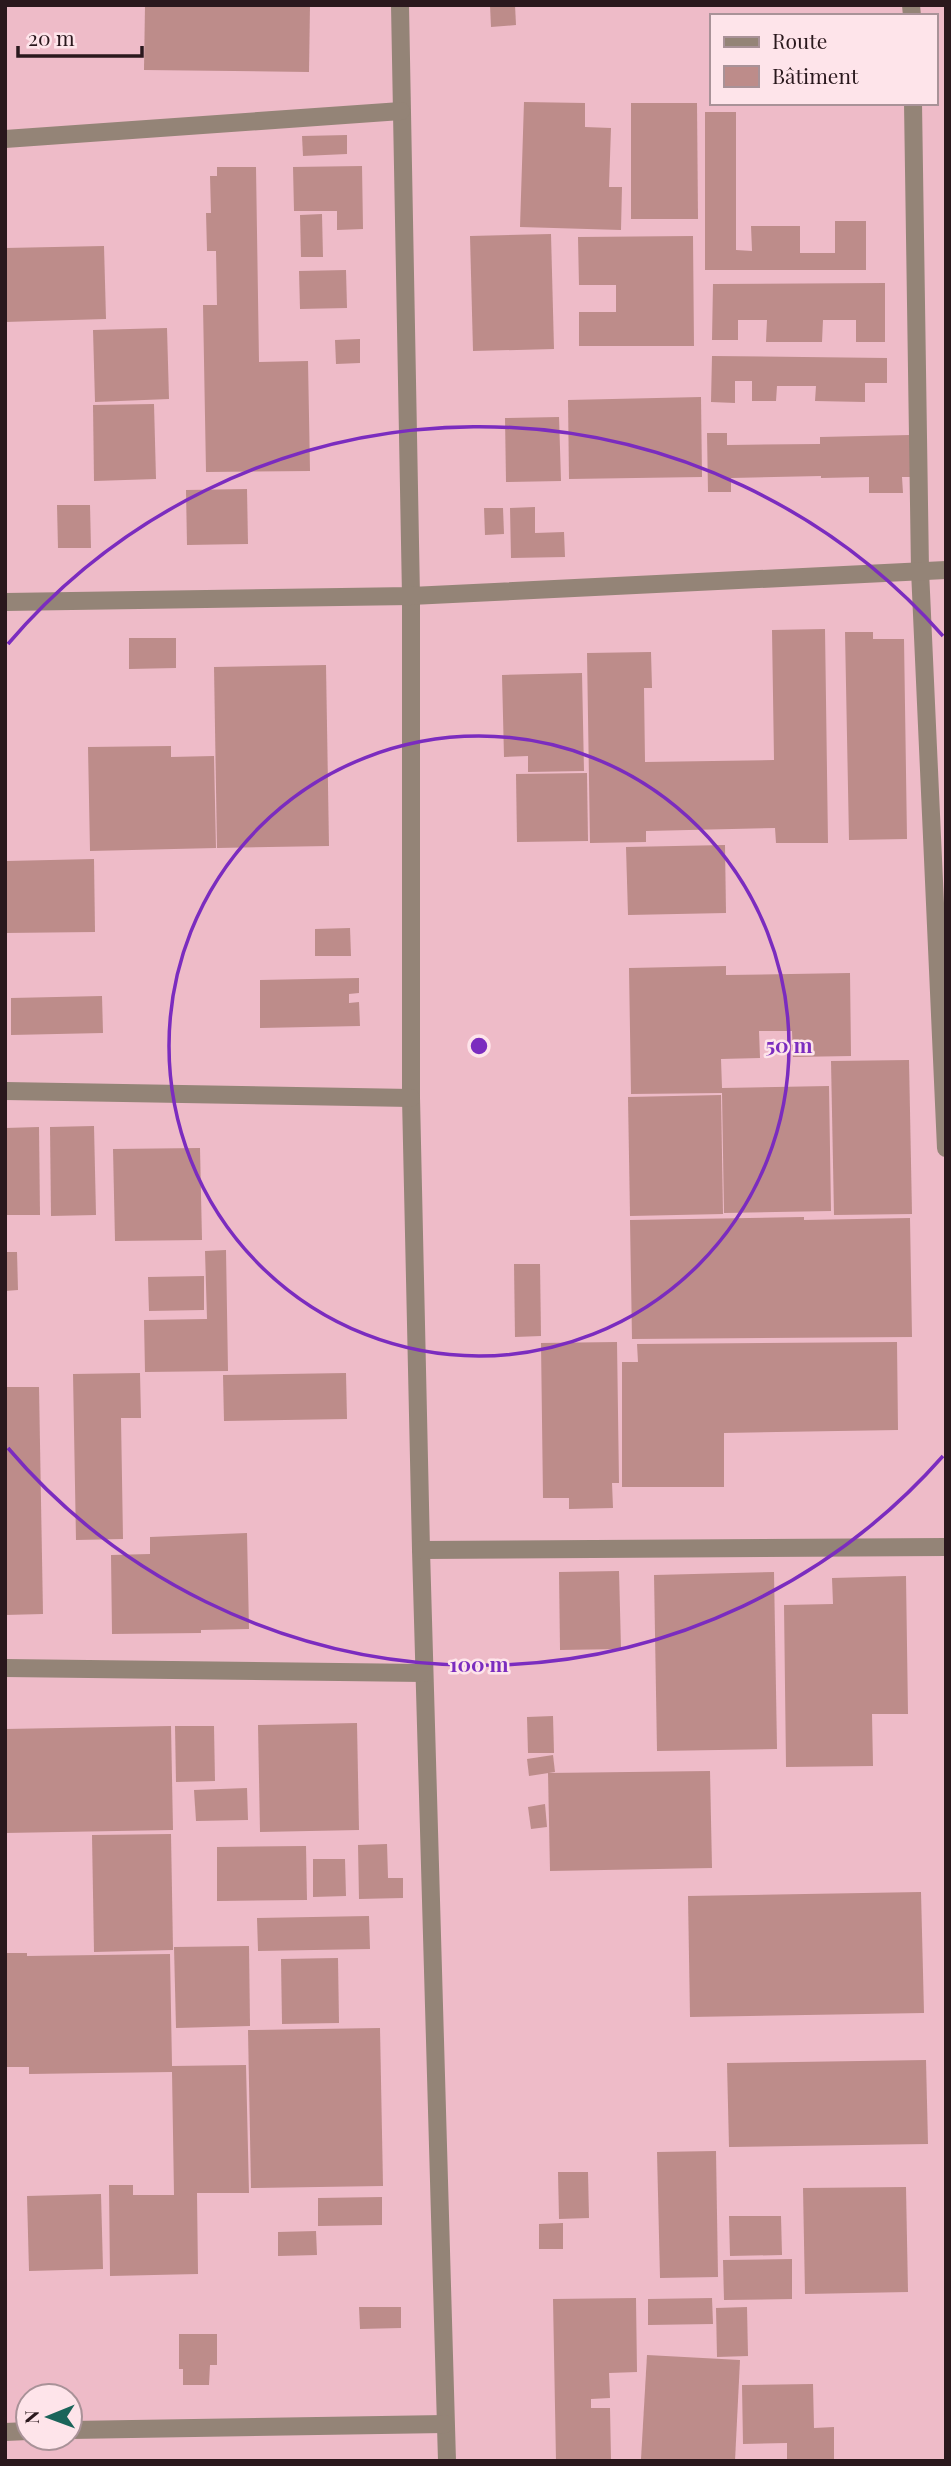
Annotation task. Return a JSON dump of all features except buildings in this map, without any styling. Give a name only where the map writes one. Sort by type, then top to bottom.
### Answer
[{"type":"street","points":[[400,5],[411,596],[411,1098],[424,1673],[447,2461]]},
{"type":"street","points":[[913,105],[920,570],[946,1148]]},
{"type":"street","points":[[5,139],[401,111]]},
{"type":"street","points":[[5,602],[411,596],[946,570]]},
{"type":"street","points":[[5,1091],[411,1098]]},
{"type":"street","points":[[421,1550],[946,1546]]},
{"type":"street","points":[[5,1668],[424,1673]]},
{"type":"street","points":[[84,2430],[445,2424]]}]
